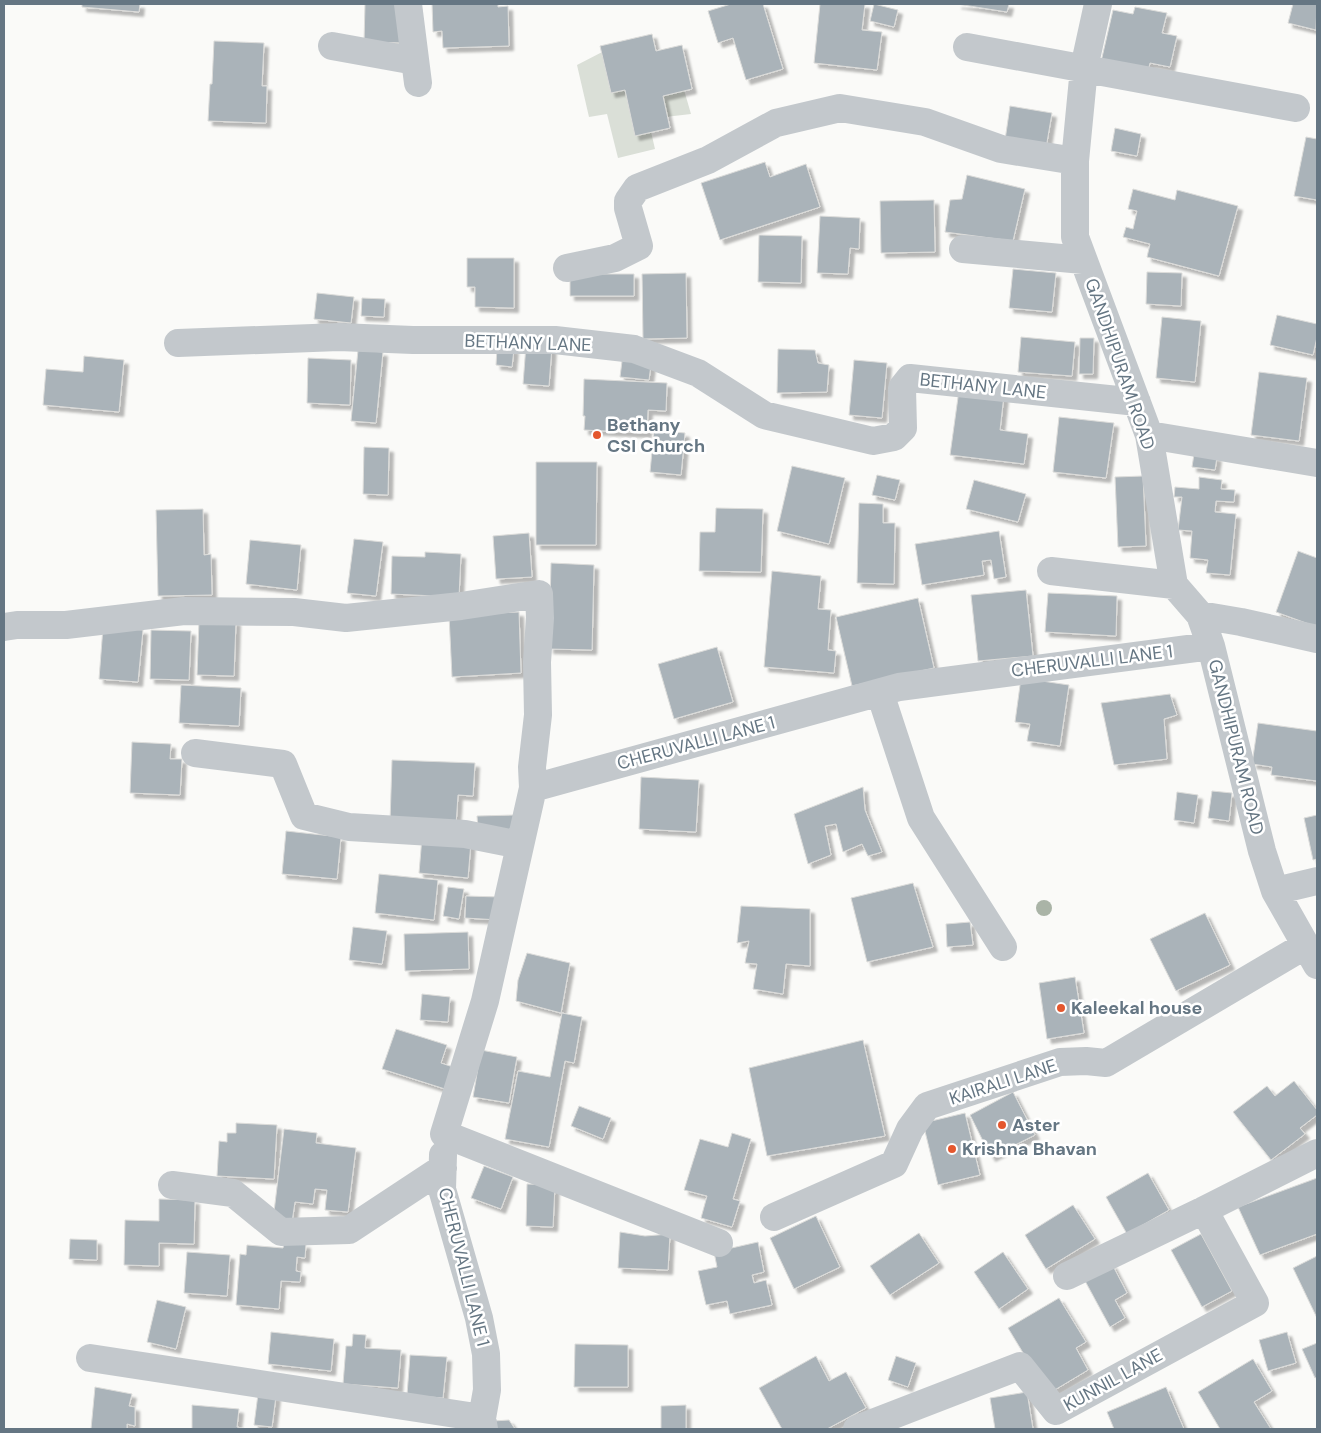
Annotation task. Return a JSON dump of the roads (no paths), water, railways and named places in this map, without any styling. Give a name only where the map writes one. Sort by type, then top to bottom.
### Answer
[{"type":"street","points":[[332,46],[416,72],[408,4]]},
{"type":"street","name":"GANDHIPURAM ROAD","points":[[1098,4],[1084,68],[1076,161],[1075,237],[1149,435],[1174,585],[1200,615],[1211,646],[1262,851],[1275,891],[1311,955]]},
{"type":"street","points":[[967,47],[1296,108]]},
{"type":"street","points":[[567,268],[615,258],[639,246],[628,208],[628,201],[637,188],[708,160],[776,123],[840,108],[925,122],[1001,149],[1076,161]]},
{"type":"street","points":[[963,249],[1084,260]]},
{"type":"street","name":"BETHANY LANE","points":[[178,343],[340,337],[413,340],[555,340],[634,349],[698,373],[764,415],[873,441],[894,437],[903,428],[902,388],[910,378],[1136,402]]},
{"type":"street","points":[[1149,435],[1317,463]]},
{"type":"street","points":[[1050,571],[1174,585]]},
{"type":"street","points":[[4,627],[66,625],[184,611],[294,612],[346,618],[461,606],[539,594],[538,715],[532,767],[533,788]]},
{"type":"street","points":[[1200,615],[1317,639]]},
{"type":"street","name":"CHERUVALLI LANE 1","points":[[483,1424],[487,1390],[486,1354],[479,1318],[442,1189],[444,1134],[485,1001],[533,788],[899,687],[1211,646]]},
{"type":"street","points":[[880,693],[921,818],[1003,947]]},
{"type":"street","points":[[195,753],[282,764],[304,816],[349,827],[465,834],[520,845]]},
{"type":"street","points":[[1275,891],[1317,881]]},
{"type":"street","name":"KAIRALI LANE","points":[[774,1217],[894,1164],[910,1129],[927,1106],[1060,1062],[1086,1061],[1106,1063],[1311,955]]},
{"type":"street","points":[[444,1134],[719,1243]]},
{"type":"street","points":[[1066,1276],[1317,1153]]},
{"type":"street","points":[[172,1185],[233,1193],[281,1232],[349,1230],[443,1168]]},
{"type":"street","name":"KUNNIL LANE","points":[[857,1429],[1020,1366],[1056,1411],[1255,1303],[1204,1210]]},
{"type":"street","points":[[90,1358],[483,1424]]},
{"type":"place","name":"Bethany CSI Church","points":[[597,435]]},
{"type":"place","name":"Kaleekal house","points":[[1061,1008]]},
{"type":"place","name":"Aster","points":[[1002,1125]]},
{"type":"place","name":"Krishna Bhavan","points":[[952,1149]]}]
